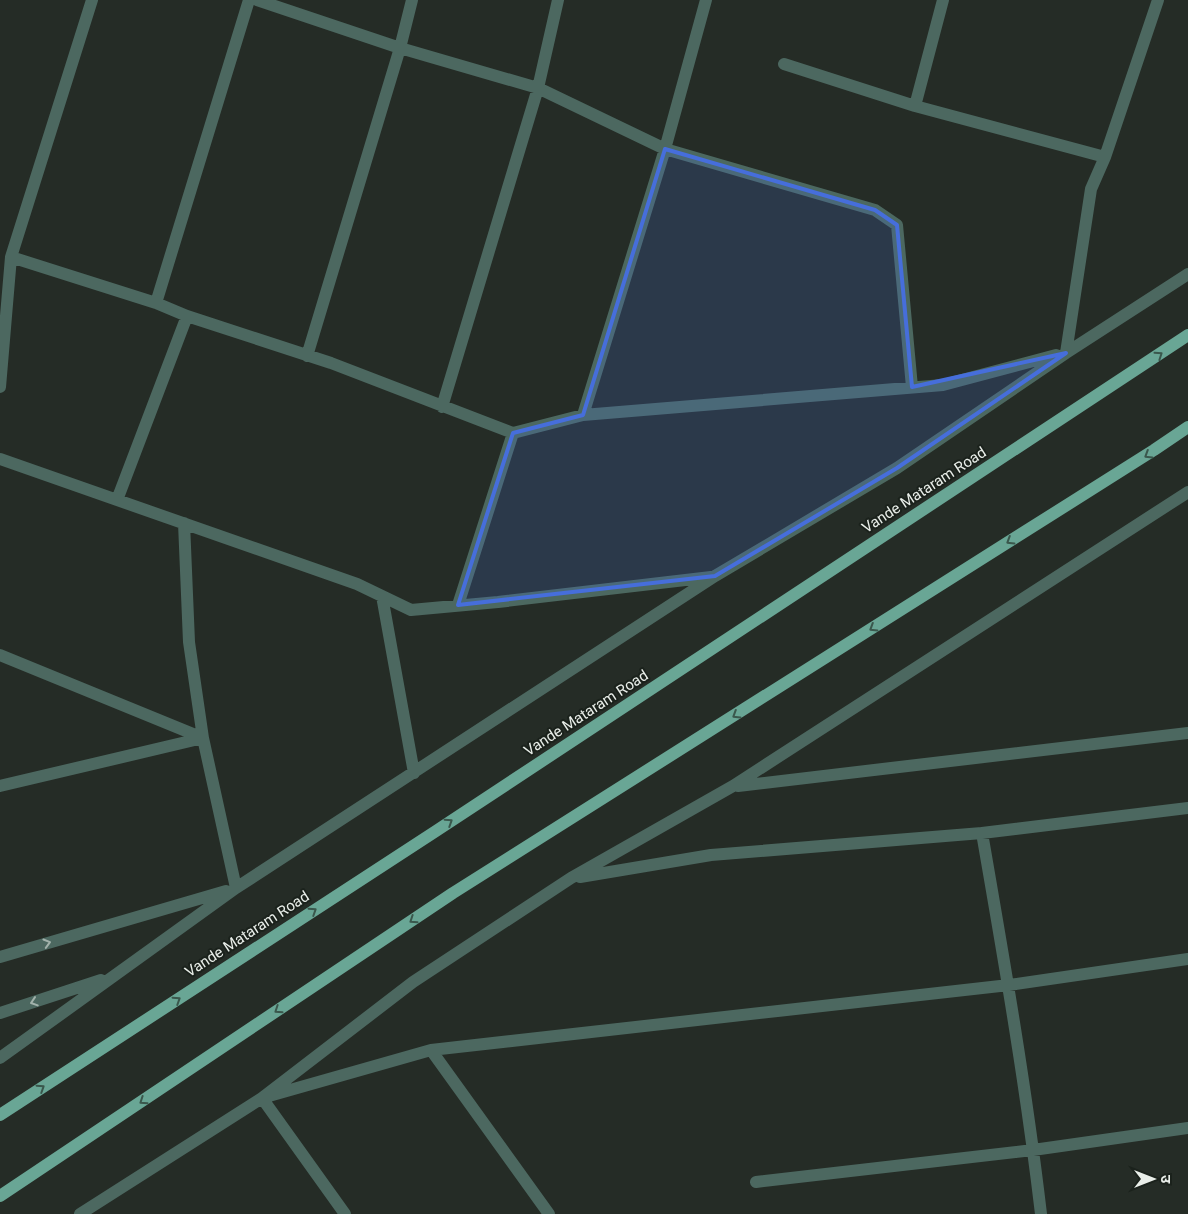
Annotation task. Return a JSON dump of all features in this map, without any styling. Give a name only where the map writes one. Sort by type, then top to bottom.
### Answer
[{"type":"main road","name":"Vande Mataram Road","points":[[0,1115],[1188,335]]},
{"type":"main road","points":[[0,1196],[453,893],[1146,456],[1188,427]]},
{"type":"street","points":[[0,387],[11,257],[92,0]]},
{"type":"street","points":[[156,303],[248,0]]},
{"type":"street","points":[[256,0],[400,48],[538,88],[665,149],[876,210],[897,224],[912,387]]},
{"type":"street","points":[[307,356],[400,48],[412,0]]},
{"type":"street","points":[[442,407],[538,88],[558,0]]},
{"type":"street","points":[[583,415],[665,149],[706,0]]},
{"type":"street","points":[[915,106],[943,0]]},
{"type":"street","points":[[1066,353],[1092,189],[1158,0]]},
{"type":"street","points":[[784,64],[915,106],[1104,157]]},
{"type":"street","points":[[11,257],[156,303],[187,316],[331,363],[442,407],[513,432],[583,415],[943,385],[1066,353]]},
{"type":"street","points":[[0,1058],[236,888],[715,576],[897,468],[1066,353],[1188,274]]},
{"type":"street","points":[[117,500],[187,316]]},
{"type":"street","points":[[458,605],[513,432]]},
{"type":"street","points":[[0,459],[357,584],[411,610],[715,576]]},
{"type":"street","points":[[80,1214],[262,1098],[413,982],[571,878],[733,786],[1188,492]]},
{"type":"street","points":[[184,523],[189,642],[203,738],[236,888]]},
{"type":"street","points":[[382,596],[414,773]]},
{"type":"street","points":[[0,655],[203,738]]},
{"type":"street","points":[[733,786],[1188,732]]},
{"type":"street","points":[[0,786],[203,738]]},
{"type":"street","points":[[571,878],[711,855],[982,833],[1188,808]]},
{"type":"street","points":[[982,833],[1009,986],[1034,1150],[1041,1214]]},
{"type":"street","points":[[0,957],[236,888]]},
{"type":"street","points":[[262,1098],[431,1050],[1009,986],[1188,959]]},
{"type":"street","points":[[0,1013],[113,976]]},
{"type":"street","points":[[431,1050],[549,1214]]},
{"type":"street","points":[[262,1098],[345,1214]]},
{"type":"street","points":[[756,1182],[1034,1150],[1188,1128]]},
{"type":"highlighted area","points":[[665,149],[875,210],[897,225],[912,387],[1066,353],[897,468],[715,576],[458,605],[513,433],[583,415]]}]
